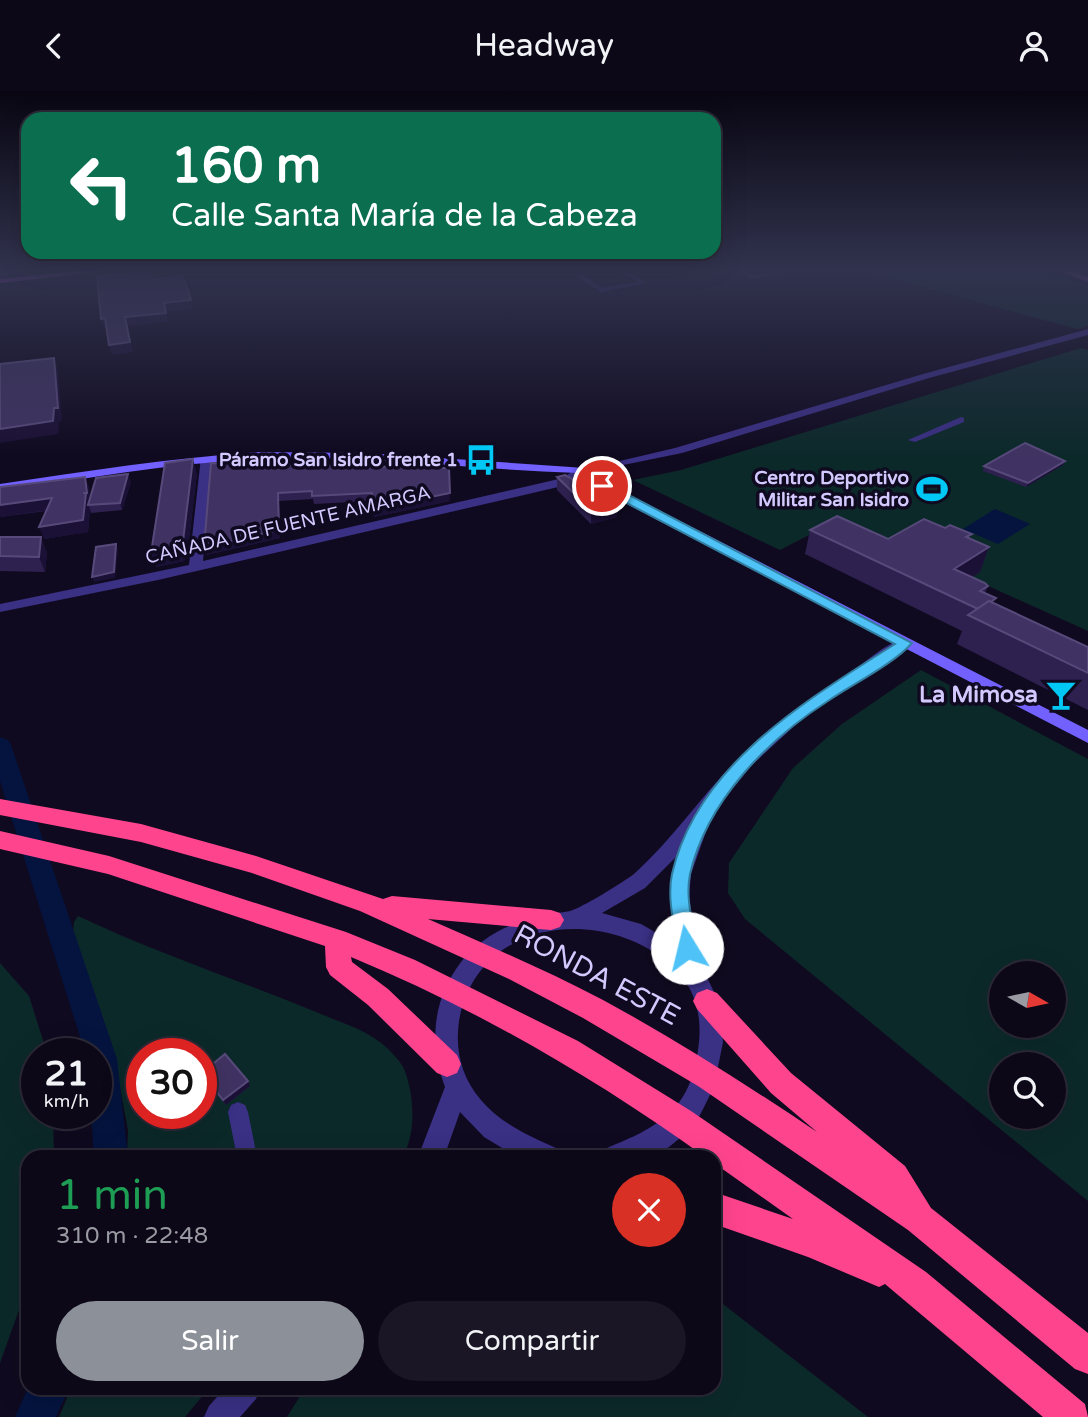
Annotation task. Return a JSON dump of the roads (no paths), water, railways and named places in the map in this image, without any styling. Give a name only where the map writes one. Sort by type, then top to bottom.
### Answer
[{"type":"highway","name":"RONDA ESTE","points":[[0,807],[141,834],[256,865],[369,904],[482,954],[593,1009],[708,1076],[919,1219],[1088,1356]]},
{"type":"highway","points":[[0,840],[76,856],[185,888],[338,940],[455,992],[568,1050],[680,1121],[914,1284],[1072,1417]]},
{"type":"highway","points":[[369,904],[551,920]]},
{"type":"highway","points":[[338,940],[339,967],[378,997],[447,1064]]},
{"type":"highway","points":[[707,1001],[781,1083],[894,1177],[919,1219]]},
{"type":"highway","points":[[721,1210],[809,1241],[914,1284]]},
{"type":"street","name":"CAÑADA DE FUENTE AMARGA","points":[[0,608],[567,481],[581,470],[594,470],[678,451],[926,376],[1085,333]]},
{"type":"street","points":[[0,488],[205,459],[323,455],[581,470],[602,486],[1088,737]]},
{"type":"street","points":[[196,566],[205,459]]},
{"type":"street","points":[[576,918],[638,882],[671,850],[746,761],[797,714],[905,643]]},
{"type":"street","points":[[631,1150],[662,1136],[680,1121],[697,1099],[708,1076],[712,1036],[707,1001],[691,968],[679,898],[686,857],[704,811]]},
{"type":"street","points":[[529,1150],[516,1145],[480,1119],[456,1090],[447,1064],[445,1028],[455,992],[466,971],[482,954],[514,932],[551,920],[576,918],[609,922],[633,930],[662,944],[691,968]]},
{"type":"street","points":[[433,1150],[456,1090]]},
{"type":"street","points":[[220,1417],[239,1395]]},
{"type":"lane","points":[[912,440],[961,420]]},
{"type":"lane","points":[[238,1112],[246,1150]]},
{"type":"water","points":[[995,509],[1030,524],[998,544],[963,529]]},
{"type":"waterway","points":[[0,745],[102,1059],[110,1150]]},
{"type":"waterway","points":[[35,1417],[46,1395]]},
{"type":"place","name":"Páramo San Isidro frente 1","points":[[481,460]]},
{"type":"place","name":"Centro Deportivo Militar San Isidro","points":[[932,489]]},
{"type":"place","name":"La Mimosa","points":[[1061,695]]}]
